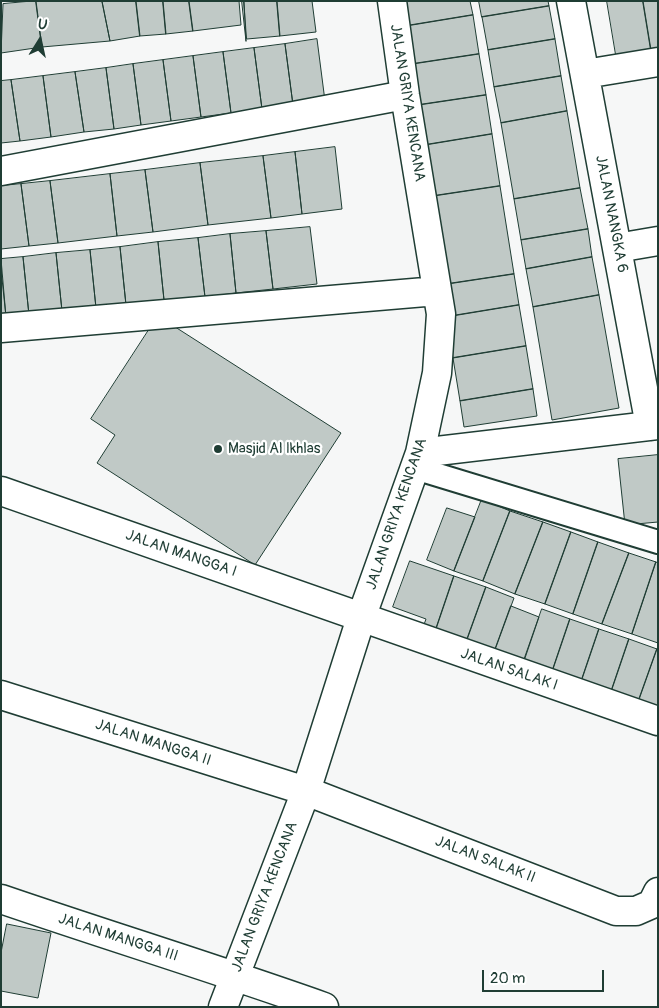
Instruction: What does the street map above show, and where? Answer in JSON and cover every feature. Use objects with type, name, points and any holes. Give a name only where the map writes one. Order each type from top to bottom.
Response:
[{"type":"street","name":"JALAN GRIYA KENCANA","points":[[223,1007],[306,791],[361,618],[418,461],[437,373],[441,314],[405,96],[392,1]]},
{"type":"street","name":"JALAN NANGKA 6","points":[[571,1],[617,248],[654,426]]},
{"type":"street","points":[[585,74],[658,62]]},
{"type":"street","points":[[1,171],[405,96]]},
{"type":"street","points":[[617,248],[658,241]]},
{"type":"street","points":[[1,328],[436,291]]},
{"type":"street","points":[[418,461],[654,426]]},
{"type":"street","name":"JALAN MANGGA I","points":[[1,490],[361,618]]},
{"type":"street","name":"JALAN SALAK I","points":[[361,618],[658,722]]},
{"type":"street","name":"JALAN MANGGA II","points":[[1,695],[306,791]]},
{"type":"street","name":"JALAN SALAK II","points":[[306,791],[616,911],[636,912],[652,904],[658,892]]},
{"type":"street","name":"JALAN MANGGA III","points":[[1,900],[235,975],[324,1007]]},
{"type":"lane","points":[[418,461],[658,542]]},
{"type":"building","points":[[36,1],[102,1],[110,41],[42,47]]},
{"type":"building","points":[[36,1],[42,47],[1,53],[3,4]]},
{"type":"building","points":[[136,1],[140,36],[110,41],[102,2]]},
{"type":"building","points":[[136,1],[163,1],[166,34],[140,36]]},
{"type":"building","points":[[163,1],[189,1],[193,31],[166,34]]},
{"type":"building","points":[[189,1],[239,1],[241,25],[193,31]]},
{"type":"building","points":[[242,1],[244,1],[246,41]]},
{"type":"building","points":[[244,1],[277,1],[280,36],[247,39]]},
{"type":"building","points":[[277,1],[312,1],[316,32],[280,36]]},
{"type":"building","points":[[396,1],[470,1],[473,15],[400,27]]},
{"type":"building","points":[[479,1],[548,1],[549,6],[482,17]]},
{"type":"building","points":[[607,1],[643,1],[651,50],[616,55]]},
{"type":"building","points":[[643,1],[658,1],[658,48],[651,50]]},
{"type":"building","points":[[549,6],[555,39],[488,50],[482,17]]},
{"type":"building","points":[[473,15],[479,54],[406,65],[400,27]]},
{"type":"building","points":[[317,39],[325,101],[293,105],[285,44]]},
{"type":"building","points":[[555,39],[561,76],[494,87],[488,50]]},
{"type":"building","points":[[285,44],[293,105],[262,109],[254,48]]},
{"type":"building","points":[[254,48],[262,109],[231,113],[223,52]]},
{"type":"building","points":[[223,52],[231,113],[201,117],[193,56]]},
{"type":"building","points":[[479,54],[486,95],[412,106],[406,65]]},
{"type":"building","points":[[193,56],[201,117],[171,121],[163,60]]},
{"type":"building","points":[[163,60],[171,121],[141,125],[133,64]]},
{"type":"building","points":[[133,64],[141,125],[114,129],[106,68]]},
{"type":"building","points":[[106,68],[114,129],[84,132],[75,72]]},
{"type":"building","points":[[75,72],[84,132],[51,137],[43,76]]},
{"type":"building","points":[[43,76],[51,137],[20,141],[11,80]]},
{"type":"building","points":[[561,76],[567,111],[501,123],[494,87]]},
{"type":"building","points":[[11,80],[20,141],[1,143],[1,81]]},
{"type":"building","points":[[486,95],[492,134],[419,146],[412,106]]},
{"type":"building","points":[[567,111],[580,188],[514,199],[501,123]]},
{"type":"building","points":[[492,134],[500,186],[427,197],[419,146]]},
{"type":"building","points":[[335,147],[342,209],[302,214],[295,152]]},
{"type":"building","points":[[295,152],[302,214],[271,218],[263,156]]},
{"type":"building","points":[[263,156],[271,218],[208,225],[200,163]]},
{"type":"building","points":[[200,163],[208,225],[153,232],[145,170]]},
{"type":"building","points":[[145,170],[153,232],[117,236],[110,174]]},
{"type":"building","points":[[110,174],[117,236],[58,243],[50,181]]},
{"type":"building","points":[[50,181],[58,243],[29,246],[21,184]]},
{"type":"building","points":[[21,184],[29,246],[1,249],[1,186]]},
{"type":"building","points":[[500,186],[514,274],[441,285],[427,197]]},
{"type":"building","points":[[580,188],[588,229],[521,240],[514,199]]},
{"type":"building","points":[[310,227],[317,284],[273,289],[266,231]]},
{"type":"building","points":[[588,229],[592,257],[526,269],[521,240]]},
{"type":"building","points":[[266,231],[273,289],[236,293],[230,234]]},
{"type":"building","points":[[230,234],[236,293],[205,297],[198,238]]},
{"type":"building","points":[[198,238],[205,297],[164,300],[158,242]]},
{"type":"building","points":[[158,242],[164,300],[126,305],[120,247]]},
{"type":"building","points":[[120,247],[126,305],[96,308],[90,250]]},
{"type":"building","points":[[90,250],[96,308],[62,311],[56,253]]},
{"type":"building","points":[[56,253],[62,311],[29,315],[23,257]]},
{"type":"building","points":[[23,257],[29,315],[6,317],[1,259]]},
{"type":"building","points":[[592,257],[599,295],[533,307],[526,269]]},
{"type":"building","points":[[1,269],[6,317],[1,318]]},
{"type":"building","points":[[514,274],[519,305],[446,317],[441,285]]},
{"type":"building","points":[[599,295],[619,408],[552,420],[533,307]]},
{"type":"building","points":[[519,305],[526,346],[453,358],[446,317]]},
{"type":"building","name":"Masjid Al Ikhlas","points":[[158,316],[341,433],[255,565],[97,463],[115,435],[91,419]]},
{"type":"building","points":[[526,346],[533,389],[460,401],[453,358]]},
{"type":"building","points":[[533,389],[537,416],[464,427],[460,401]]},
{"type":"building","points":[[658,455],[658,522],[625,525],[618,459]]},
{"type":"building","points":[[482,499],[510,511],[483,581],[454,571]]},
{"type":"building","points":[[447,508],[475,517],[454,571],[427,560]]},
{"type":"building","points":[[510,511],[543,522],[515,594],[483,581]]},
{"type":"building","points":[[543,522],[571,532],[545,604],[515,594]]},
{"type":"building","points":[[571,532],[598,542],[573,614],[545,604]]},
{"type":"building","points":[[598,542],[629,553],[602,624],[573,614]]},
{"type":"building","points":[[629,553],[656,562],[632,634],[602,624]]},
{"type":"building","points":[[410,561],[454,576],[434,635],[422,630],[426,619],[393,607]]},
{"type":"building","points":[[656,562],[658,563],[658,643],[632,634]]},
{"type":"building","points":[[454,576],[486,587],[464,648],[434,635]]},
{"type":"building","points":[[486,587],[514,598],[492,658],[464,648]]},
{"type":"building","points":[[511,606],[539,617],[524,661],[495,650]]},
{"type":"building","points":[[542,609],[570,619],[550,678],[521,669]]},
{"type":"building","points":[[570,619],[599,629],[579,688],[550,678]]},
{"type":"building","points":[[599,629],[629,639],[609,698],[579,688]]},
{"type":"building","points":[[629,639],[657,649],[636,708],[609,698]]},
{"type":"building","points":[[658,650],[658,716],[636,708]]},
{"type":"building","points":[[7,924],[51,933],[38,998],[1,991],[1,953]]},
{"type":"place","name":"Masjid Al Ikhlas","points":[[218,449]]}]
